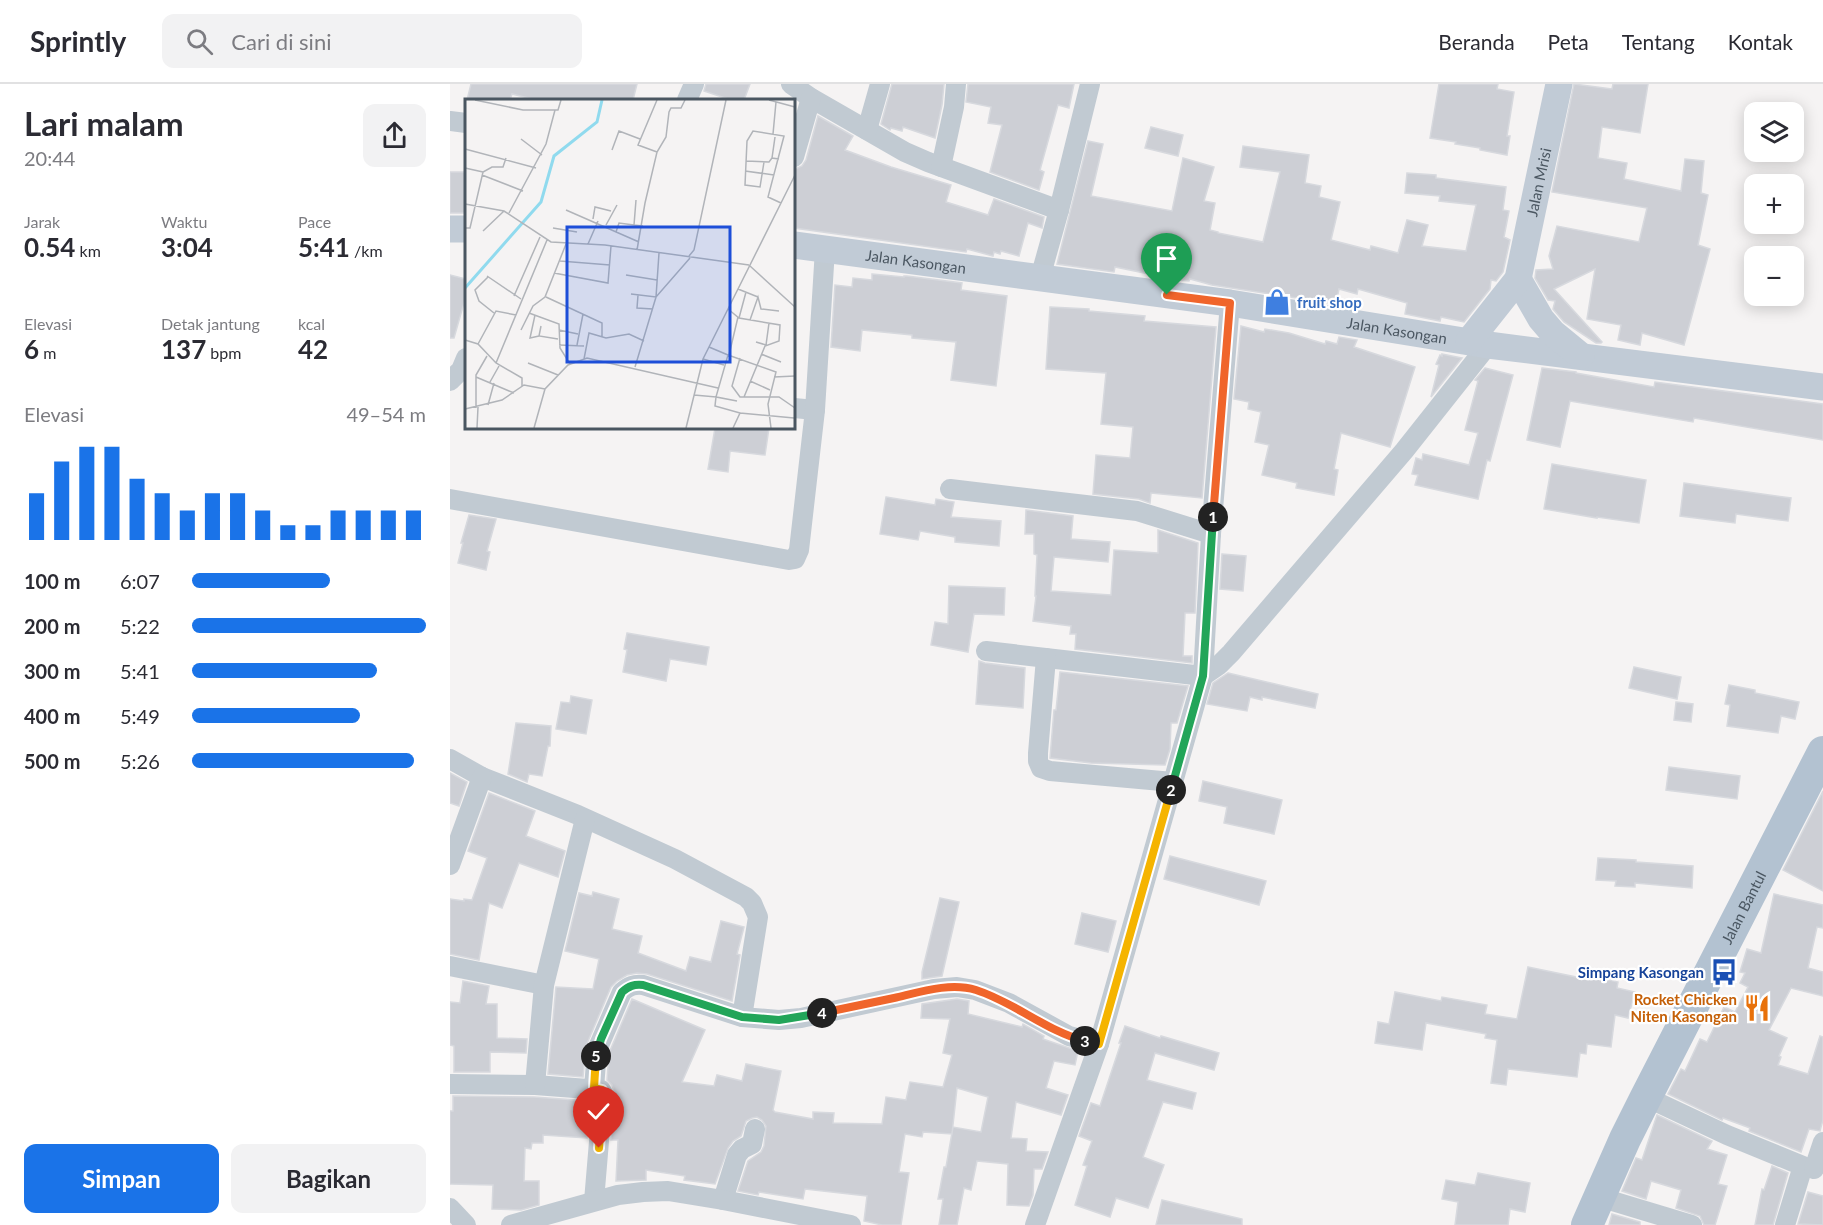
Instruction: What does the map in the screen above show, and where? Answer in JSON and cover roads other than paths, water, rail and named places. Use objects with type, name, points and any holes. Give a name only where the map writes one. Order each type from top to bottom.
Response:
[{"type":"main road","name":"Jalan Mrisi","points":[[1518,279],[1559,84]]},
{"type":"main road","name":"Jalan Kasongan","points":[[795,244],[1230,303],[1479,343],[1823,387]]},
{"type":"main road","points":[[1479,343],[1518,279],[1540,319],[1581,356]]},
{"type":"main road","name":"Jalan Bantul","points":[[1593,1211],[1646,1097],[1816,788],[1823,752]]},
{"type":"street","points":[[687,99],[694,84]]},
{"type":"street","points":[[791,84],[811,98],[906,152],[1059,210]]},
{"type":"street","points":[[867,130],[880,84]]},
{"type":"street","points":[[941,167],[954,107],[956,84]]},
{"type":"street","points":[[1040,278],[1090,84]]},
{"type":"street","points":[[795,154],[811,98]]},
{"type":"street","points":[[450,121],[465,123]]},
{"type":"street","points":[[450,499],[793,560],[798,556],[799,550],[815,410],[825,249]]},
{"type":"street","points":[[1035,1225],[1099,1044],[1203,676],[1211,534],[1230,303]]},
{"type":"street","points":[[986,651],[1203,676],[1219,665],[1239,644],[1404,451],[1479,343]]},
{"type":"street","points":[[795,408],[815,410]]},
{"type":"street","points":[[950,489],[1137,510],[1211,534]]},
{"type":"street","points":[[1046,658],[1038,753],[1041,768],[1050,771],[1173,782]]},
{"type":"street","points":[[450,759],[482,777],[675,859],[746,897],[757,911],[758,925],[742,1017]]},
{"type":"street","points":[[450,865],[482,777]]},
{"type":"street","points":[[535,1085],[544,985],[585,819]]},
{"type":"street","points":[[450,966],[544,985]]},
{"type":"street","points":[[594,1088],[597,1050],[622,992],[634,984],[742,1017],[779,1020],[801,1018],[934,989],[957,987],[975,990],[1009,1004],[1069,1036],[1099,1044]]},
{"type":"street","points":[[450,1084],[535,1085],[602,1090],[594,1201]]},
{"type":"street","points":[[1646,1097],[1726,1135],[1813,1169]]},
{"type":"street","points":[[723,1200],[737,1155],[742,1149],[752,1144],[755,1129]]},
{"type":"street","points":[[1785,1225],[1813,1169],[1823,1142]]},
{"type":"street","points":[[512,1225],[618,1195],[660,1191],[687,1193],[851,1225]]},
{"type":"street","points":[[450,1208],[466,1225]]},
{"type":"street","points":[[1593,1211],[1692,1225]]},
{"type":"place","name":"fruit shop","points":[[1277,302]]},
{"type":"place","name":"Simpang Kasongan","points":[[1724,972]]},
{"type":"place","name":"Rocket Chicken Niten Kasongan","points":[[1757,1008]]}]
